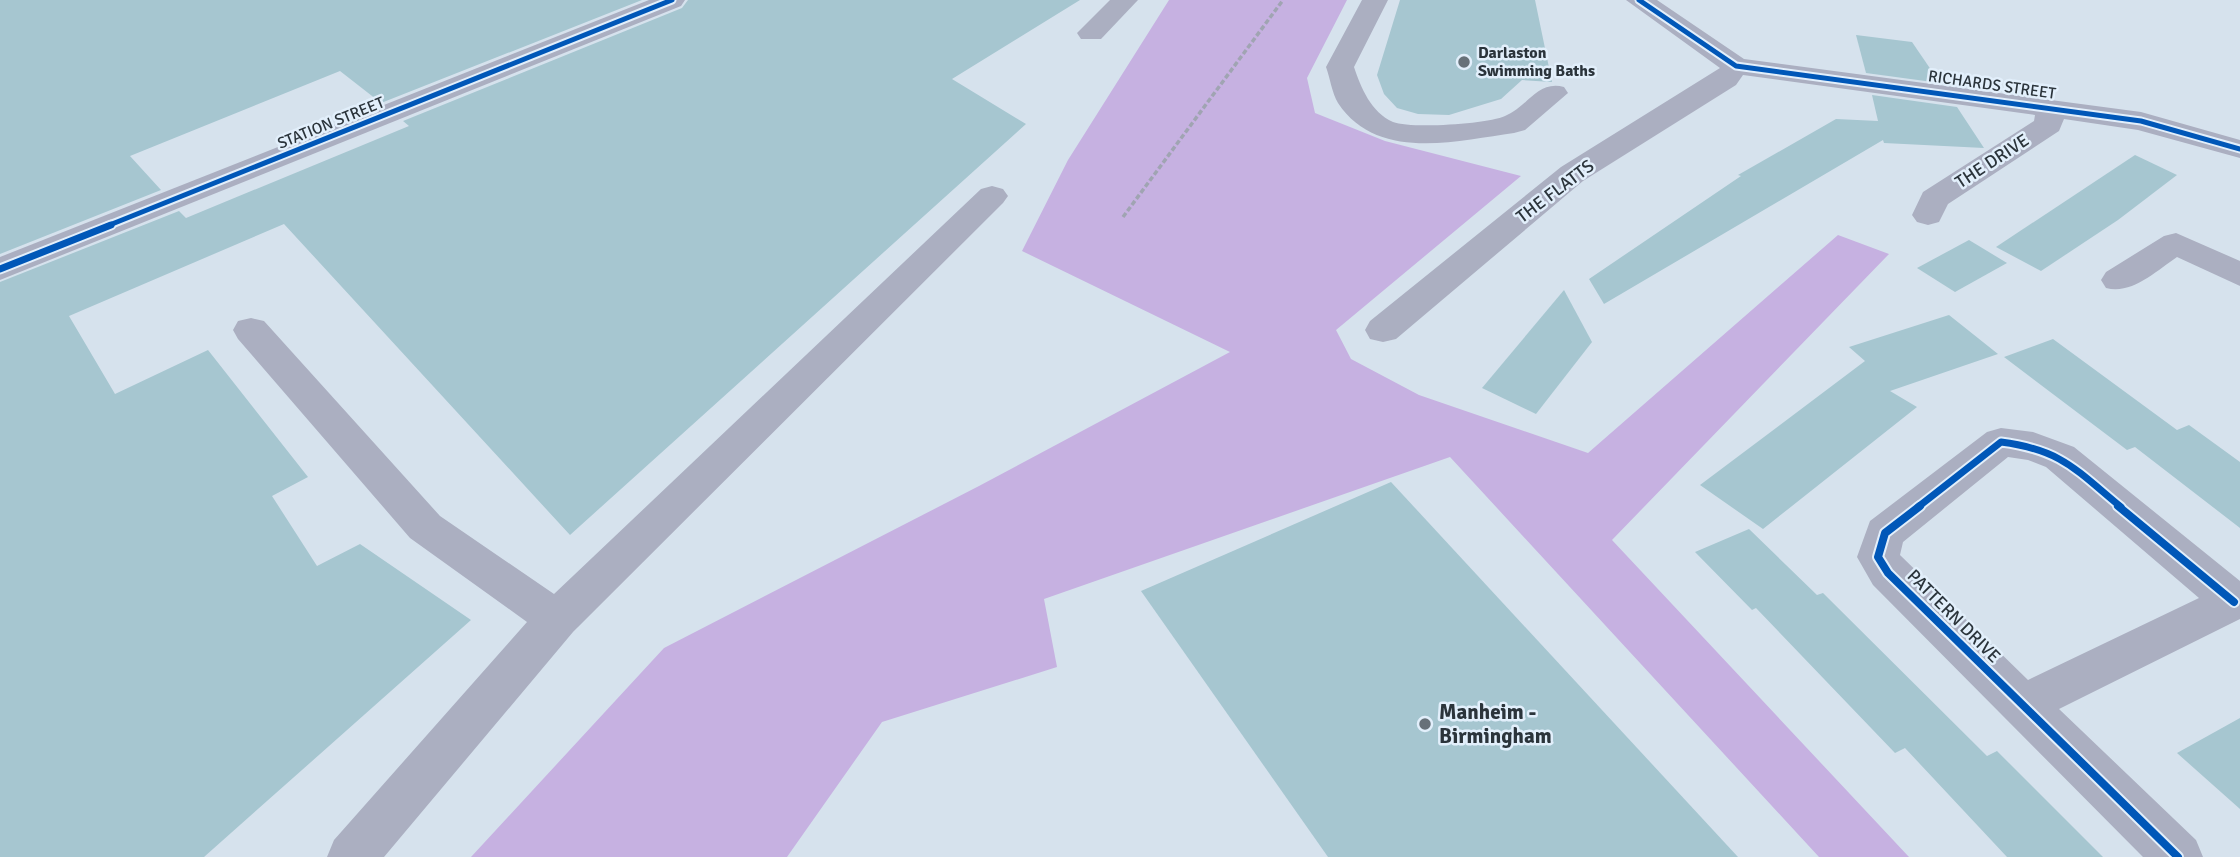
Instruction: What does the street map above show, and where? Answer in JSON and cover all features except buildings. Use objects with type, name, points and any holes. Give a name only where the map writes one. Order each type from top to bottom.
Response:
[{"type":"street","name":"STATION STREET","points":[[0,269],[672,0]]},
{"type":"street","points":[[1091,33],[1125,0]]},
{"type":"street","points":[[1375,0],[1340,67],[1351,100],[1385,130],[1439,135],[1514,124],[1554,93]]},
{"type":"street","points":[[1639,0],[1736,66]]},
{"type":"street","name":"RICHARDS STREET","points":[[1736,66],[2141,121],[2240,149]]},
{"type":"street","name":"THE FLATTS","points":[[1383,330],[1572,174],[1726,79],[1736,66]]},
{"type":"street","name":"THE DRIVE","points":[[1928,215],[1934,199],[2048,125],[2052,107]]},
{"type":"street","points":[[352,857],[556,619],[828,359],[992,195]]},
{"type":"street","points":[[2118,281],[2176,243],[2240,275]]},
{"type":"street","points":[[251,330],[425,527],[556,619]]},
{"type":"street","name":"PATTERN DRIVE","points":[[2178,857],[1888,573],[1878,557],[1885,533],[2001,442],[2033,446],[2060,457],[2237,601]]},
{"type":"street","points":[[2021,705],[2237,601]]},
{"type":"path","points":[[1123,217],[1283,0]]},
{"type":"shaded area","points":[[1169,0],[1347,0],[1307,78],[1315,113],[1385,141],[1521,176],[1336,330],[1351,359],[1419,395],[1588,453],[1838,235],[1889,254],[1612,540],[1909,857],[1819,857],[1450,457],[1044,599],[1057,667],[882,722],[787,857],[471,857],[664,648],[979,486],[1230,352],[1022,251],[1068,160]]},
{"type":"cycle path","points":[[0,269],[672,0]]},
{"type":"cycle path","points":[[1639,0],[1736,66],[2141,121],[2240,149]]},
{"type":"cycle path","points":[[2178,857],[1888,573],[1878,557],[1885,533],[2001,442],[2033,446],[2060,457],[2234,602]]},
{"type":"place","name":"Darlaston Swimming Baths","points":[[1464,62]]},
{"type":"place","name":"Manheim - Birmingham","points":[[1425,724]]}]
